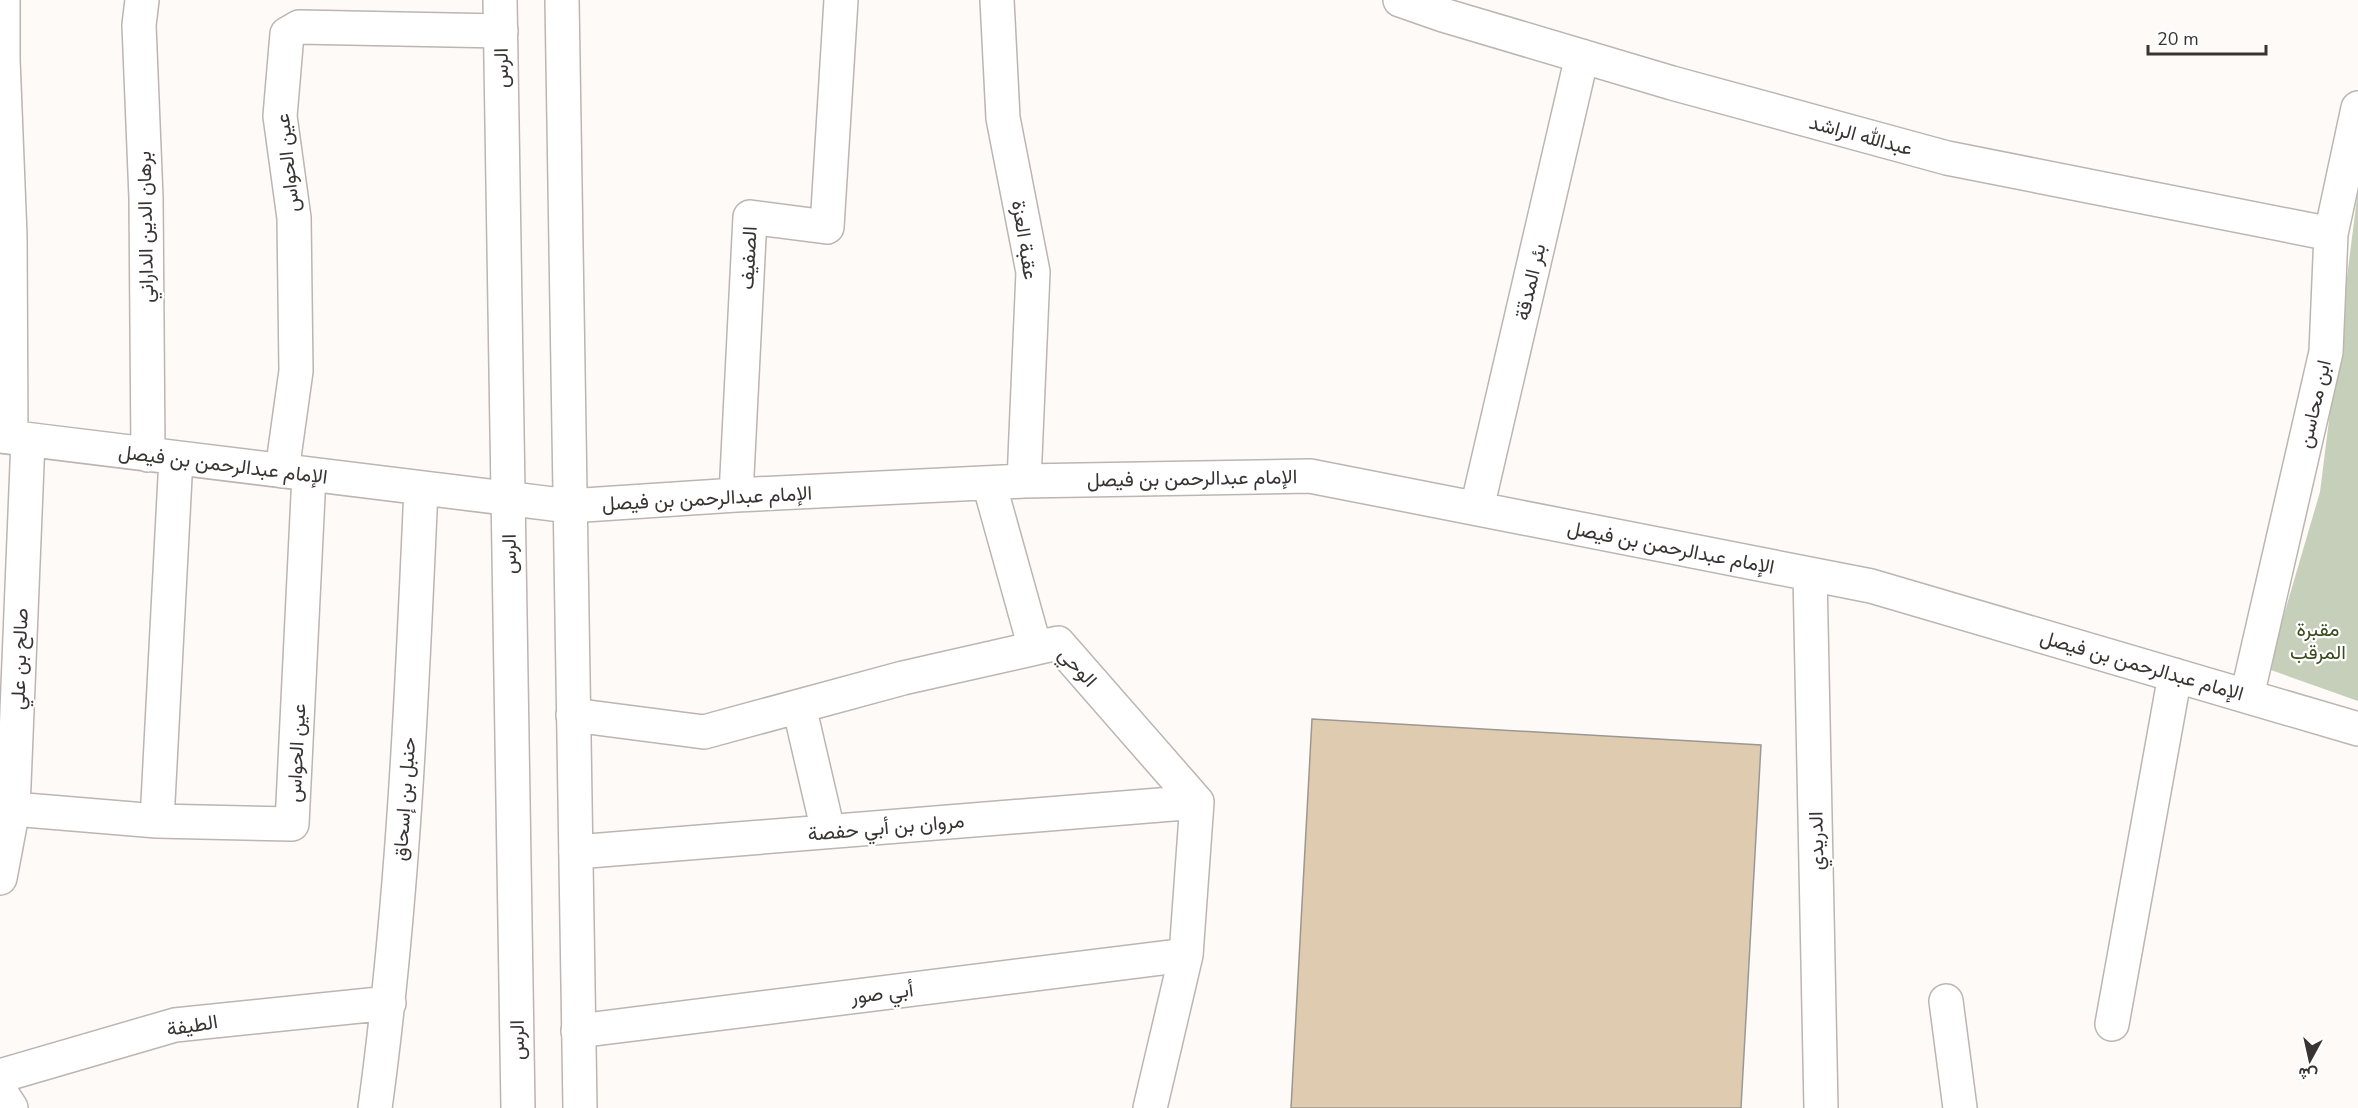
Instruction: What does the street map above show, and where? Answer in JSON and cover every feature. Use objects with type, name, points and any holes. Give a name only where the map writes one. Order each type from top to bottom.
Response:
[{"type":"street","name":"صالح بن علي","points":[[0,878],[13,809],[13,438],[3,0]]},
{"type":"street","name":"برهان الدين الداراني","points":[[142,0],[139,25],[146,198],[162,456],[157,821]]},
{"type":"street","points":[[562,0],[580,1108]]},
{"type":"street","name":"الصفيف","points":[[736,495],[750,216],[827,227],[841,0]]},
{"type":"street","name":"عقبة العزة","points":[[997,0],[1003,118],[1033,272],[1024,481]]},
{"type":"street","name":"عبدالله الراشد","points":[[1400,0],[1443,8],[1582,56],[1947,158],[2331,234]]},
{"type":"street","name":"عين الحواس","points":[[13,809],[157,821],[292,824],[296,371],[294,218],[280,116],[287,34],[299,27],[500,15]]},
{"type":"street","name":"الرس","points":[[500,15],[518,1108]]},
{"type":"street","name":"بئر المدقة","points":[[1477,508],[1582,56]]},
{"type":"street","name":"ابن محاسن","points":[[2247,696],[2326,352],[2331,234],[2358,108]]},
{"type":"street","name":"الإمام عبدالرحمن بن فيصل","points":[[13,438],[569,506],[736,495],[1024,481],[1310,476],[1871,586],[2358,729]]},
{"type":"street","points":[[989,483],[1035,648]]},
{"type":"street","name":"حنبل بن إسحاق","points":[[375,1108],[389,1003],[414,650],[421,488]]},
{"type":"street","name":"الدريدي","points":[[1810,574],[1821,1108]]},
{"type":"street","name":"الوحي","points":[[573,716],[704,732],[903,678],[1058,643],[1197,802]]},
{"type":"street","points":[[2112,1024],[2175,675]]},
{"type":"street","points":[[799,706],[828,831]]},
{"type":"street","points":[[1150,1108],[1186,955],[1197,802]]},
{"type":"street","name":"مروان بن أبي حفصة","points":[[576,852],[1197,802]]},
{"type":"street","name":"أبي صور","points":[[578,1031],[1186,955]]},
{"type":"street","points":[[1946,1001],[1960,1108]]},
{"type":"street","name":"الطيفة","points":[[0,1076],[175,1024],[389,1003]]},
{"type":"street","points":[[0,1091],[11,1108]]},
{"type":"green space","name":"مقبرة المرقب","points":[[2358,190],[2358,701],[2268,669],[2320,492]]},
{"type":"building","points":[[1312,719],[1761,745],[1741,1108],[1291,1108]]}]
